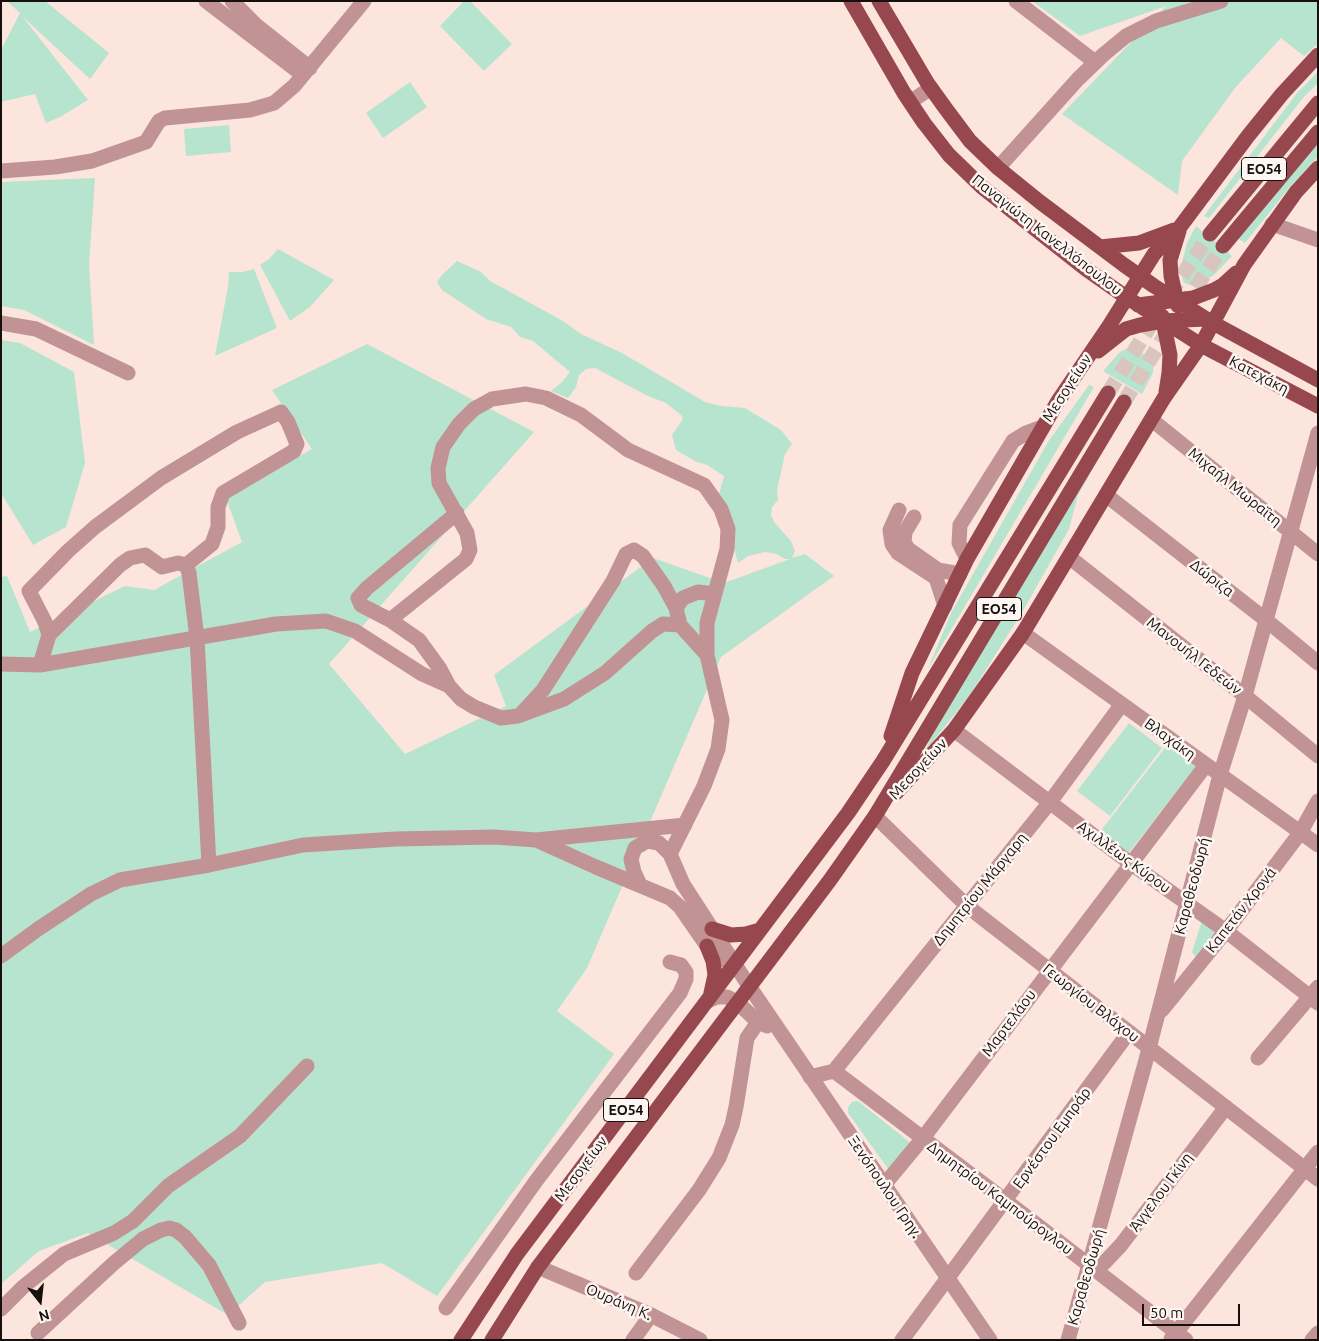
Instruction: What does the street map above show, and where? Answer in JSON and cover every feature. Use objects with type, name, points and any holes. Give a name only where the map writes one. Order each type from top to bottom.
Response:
[{"type":"main road","name":"Παναγιώτη Κανελλόπουλου","points":[[851,1],[910,102],[939,143],[982,187],[1086,269],[1163,321],[1183,327],[1201,345]]},
{"type":"main road","name":"Παναγιώτη Κανελλόπουλου","points":[[879,1],[931,88],[970,140],[998,168],[1139,276],[1210,321]]},
{"type":"main road","name":"Μεσογείων","points":[[883,761],[912,672],[967,559],[1042,427],[1109,326],[1132,301],[1139,276],[1154,254],[1180,227],[1282,94],[1318,56]]},
{"type":"main road","name":"ΕΟ54","points":[[1210,234],[1318,104]]},
{"type":"main road","name":"ΕΟ54","points":[[1223,246],[1318,132]]},
{"type":"main road","name":"Μεσογείων","points":[[875,816],[954,730],[1023,633],[1164,398],[1201,345],[1210,321],[1244,265],[1296,192],[1318,168]]},
{"type":"main road","points":[[1100,247],[1139,243],[1180,227]]},
{"type":"main road","points":[[1180,227],[1170,260],[1171,276],[1183,327],[1210,321]]},
{"type":"main road","points":[[1132,301],[1159,302],[1193,298],[1223,285],[1244,265]]},
{"type":"main road","points":[[1154,286],[1170,355],[1164,398]]},
{"type":"main road","points":[[1082,365],[1126,329],[1163,321]]},
{"type":"main road","name":"Κατεχάκη","points":[[1210,321],[1318,380]]},
{"type":"main road","name":"Κατεχάκη","points":[[1201,345],[1318,406]]},
{"type":"main road","name":"Μεσογείων","points":[[461,1340],[517,1254],[848,813],[883,761],[1108,393]]},
{"type":"main road","name":"Μεσογείων","points":[[492,1340],[538,1267],[830,880],[875,816],[1124,402]]},
{"type":"main road","points":[[712,929],[731,935],[746,934],[760,930]]},
{"type":"main road","points":[[707,946],[714,961],[715,975],[708,1001]]},
{"type":"street","points":[[206,1],[306,71]]},
{"type":"street","points":[[232,1],[306,71]]},
{"type":"street","points":[[1,171],[55,167],[92,161],[146,142],[159,120],[163,118],[250,110],[274,102],[294,86],[364,1]]},
{"type":"street","points":[[1016,1],[1095,62]]},
{"type":"street","points":[[998,168],[1078,79],[1126,36],[1156,21],[1222,1]]},
{"type":"street","points":[[910,102],[931,88]]},
{"type":"street","points":[[1272,224],[1318,240]]},
{"type":"street","points":[[1,323],[36,329],[128,373]]},
{"type":"street","points":[[390,620],[466,559],[470,550],[467,534],[439,483],[438,468],[443,447],[459,424],[474,409],[492,399],[526,394],[546,398],[581,415],[628,450],[704,484],[721,509],[728,529],[728,548],[707,623],[707,655],[722,720],[718,749],[686,824],[670,854],[659,844],[647,841],[635,848],[631,859],[640,885]]},
{"type":"street","points":[[49,635],[45,622],[29,592],[68,551],[95,527],[161,478],[237,432],[281,412],[288,422],[297,444],[294,451],[223,493],[218,507],[218,526],[212,544],[186,565]]},
{"type":"street","name":"Μιχαήλ Μωραΐτη","points":[[1152,420],[1318,554]]},
{"type":"street","points":[[967,559],[959,543],[960,525],[1013,442],[1026,433],[1042,427]]},
{"type":"street","name":"Καραθεοδωρή","points":[[1068,1340],[1158,1015],[1220,775],[1245,696],[1290,532],[1314,460],[1318,433]]},
{"type":"street","name":"Δώριζα","points":[[1106,495],[1318,663]]},
{"type":"street","points":[[899,510],[890,530],[892,544],[898,553],[936,578],[944,606]]},
{"type":"street","points":[[457,513],[358,598],[361,605],[390,620],[418,640],[440,669],[449,686],[461,699],[474,707],[501,718],[518,716],[564,700],[605,673],[662,624],[680,624]]},
{"type":"street","points":[[914,517],[905,532],[904,542],[908,549],[938,570],[960,574]]},
{"type":"street","points":[[518,716],[543,690],[613,581],[626,554],[634,550],[643,556],[664,586],[676,608],[680,624],[707,655]]},
{"type":"street","points":[[40,665],[49,635],[120,565],[130,558],[145,555],[162,567],[178,563],[186,565]]},
{"type":"street","name":"Μανουήλ Γεδεών","points":[[1069,557],[1318,756]]},
{"type":"street","points":[[186,565],[189,573],[197,638],[209,865]]},
{"type":"street","points":[[676,608],[684,598],[698,592],[715,594]]},
{"type":"street","points":[[1,664],[40,665],[276,624],[326,621],[356,631],[422,674],[449,686]]},
{"type":"street","name":"Βλαχάκη","points":[[1023,633],[1318,846]]},
{"type":"street","name":"Δημητρίου Μάργαρη","points":[[834,1071],[1050,802],[1122,704]]},
{"type":"street","name":"Αχιλλέως Κύρου","points":[[954,730],[1130,863],[1315,995]]},
{"type":"street","name":"Μαρτελάου","points":[[884,1185],[923,1138],[1206,765]]},
{"type":"street","name":"Καπετάν Χρονά","points":[[1158,1015],[1226,931],[1300,833],[1318,801]]},
{"type":"street","name":"Γεωργίου Βλάχου","points":[[875,816],[967,906],[1318,1179]]},
{"type":"street","points":[[1,956],[91,894],[120,880],[209,865],[303,845],[396,839],[494,837],[536,840],[686,824]]},
{"type":"street","points":[[536,840],[670,898],[680,907],[707,946],[717,956],[735,965]]},
{"type":"street","name":"Ξενόπουλου Γρηγ.","points":[[670,854],[683,884],[735,965],[990,1340]]},
{"type":"street","points":[[446,1308],[536,1181],[680,993],[686,979],[686,972],[681,965],[670,962]]},
{"type":"street","points":[[1258,1058],[1315,995]]},
{"type":"street","points":[[708,1001],[717,997],[727,997],[737,1002]]},
{"type":"street","name":"Ξενόπουλου Γρηγ.","points":[[737,1002],[758,1022],[781,1034]]},
{"type":"street","points":[[636,1273],[700,1190],[719,1158],[732,1125],[747,1038],[758,1022]]},
{"type":"street","name":"Ερνέστου Εμπράρ","points":[[902,1340],[1129,1032]]},
{"type":"street","points":[[1,1309],[23,1287],[64,1254],[114,1233],[132,1221],[168,1186],[240,1136],[307,1066]]},
{"type":"street","points":[[810,1076],[834,1071]]},
{"type":"street","name":"Δημητρίου Καμπούρογλου","points":[[834,1071],[1089,1265],[1178,1337]]},
{"type":"street","name":"Άγγελου Γκίνη","points":[[1089,1265],[1104,1263],[1121,1245],[1226,1107]]},
{"type":"street","points":[[1178,1337],[1318,1152]]},
{"type":"street","points":[[38,1333],[143,1239],[169,1228],[176,1230],[185,1237],[209,1265],[239,1323]]},
{"type":"street","name":"Ουράνη Κ.","points":[[538,1267],[651,1315],[700,1340]]},
{"type":"street","points":[[633,1340],[651,1315]]},
{"type":"street","points":[[1312,1340],[1318,1333]]},
{"type":"green space","points":[[7,1],[45,1],[109,53],[90,79],[23,17],[88,100],[46,123],[35,94],[1,102],[1,50],[20,13]]},
{"type":"green space","points":[[464,1],[470,1],[512,44],[484,71],[440,26]]},
{"type":"green space","points":[[1032,1],[1318,1],[1318,44],[1304,56],[1281,38],[1235,88],[1182,161],[1178,195],[1062,114],[1166,6],[1080,36]]},
{"type":"green space","points":[[1318,72],[1318,83],[1303,98],[1209,218],[1204,216],[1297,93]]},
{"type":"green space","points":[[410,82],[427,107],[383,138],[366,113]]},
{"type":"green space","points":[[229,125],[231,152],[186,156],[184,129]]},
{"type":"green space","points":[[1318,140],[1318,157],[1289,188],[1245,243],[1237,238]]},
{"type":"green space","points":[[95,178],[89,265],[94,345],[24,310],[1,306],[1,182]]},
{"type":"green space","points":[[1196,226],[1232,256],[1214,275],[1201,283],[1191,285],[1184,283],[1180,270],[1187,243]]},
{"type":"green space","points":[[278,249],[334,280],[310,307],[290,321],[260,265]]},
{"type":"green space","points":[[457,261],[481,272],[490,281],[563,321],[581,334],[622,353],[705,402],[721,406],[745,408],[781,430],[792,444],[785,454],[777,490],[778,500],[772,507],[771,515],[774,522],[791,541],[795,551],[792,558],[805,554],[834,576],[721,657],[587,968],[557,1011],[614,1054],[437,1296],[382,1263],[265,1282],[228,1315],[88,1233],[39,1251],[1,1284],[1,577],[7,576],[30,632],[125,586],[154,590],[242,542],[226,498],[312,449],[272,390],[367,344],[534,432],[329,664],[405,754],[506,706],[494,675],[653,558],[724,583],[790,559],[765,552],[748,556],[738,563],[719,494],[724,476],[707,465],[695,461],[676,450],[672,435],[683,419],[681,415],[666,403],[648,396],[595,368],[586,369],[579,375],[576,387],[568,398],[551,391],[570,372],[533,341],[520,337],[511,327],[486,319],[442,290],[437,282]]},
{"type":"green space","points":[[254,269],[277,328],[215,356],[229,272],[243,272]]},
{"type":"green space","points":[[1,340],[20,343],[74,372],[85,463],[66,527],[33,545],[1,493]]},
{"type":"green space","points":[[1132,346],[1154,361],[1153,373],[1142,394],[1103,371],[1120,352]]},
{"type":"green space","points":[[1089,385],[1094,387],[928,669],[951,613],[1048,442]]},
{"type":"green space","points":[[1125,411],[1078,495],[1069,529],[1024,609],[970,695],[926,750],[935,726]]},
{"type":"green space","points":[[1129,723],[1162,748],[1110,816],[1077,791]]},
{"type":"green space","points":[[1168,744],[1196,766],[1128,854],[1099,833]]},
{"type":"green space","points":[[1202,921],[1219,934],[1199,956],[1195,956],[1192,952]]},
{"type":"green space","points":[[858,1101],[912,1144],[889,1170],[848,1113],[848,1107],[852,1102]]},
{"type":"tunnel","points":[[1169,295],[1210,234]]},
{"type":"tunnel","points":[[1183,307],[1223,246]]},
{"type":"tunnel","points":[[1108,393],[1157,315]]},
{"type":"tunnel","points":[[1124,402],[1170,327]]}]
